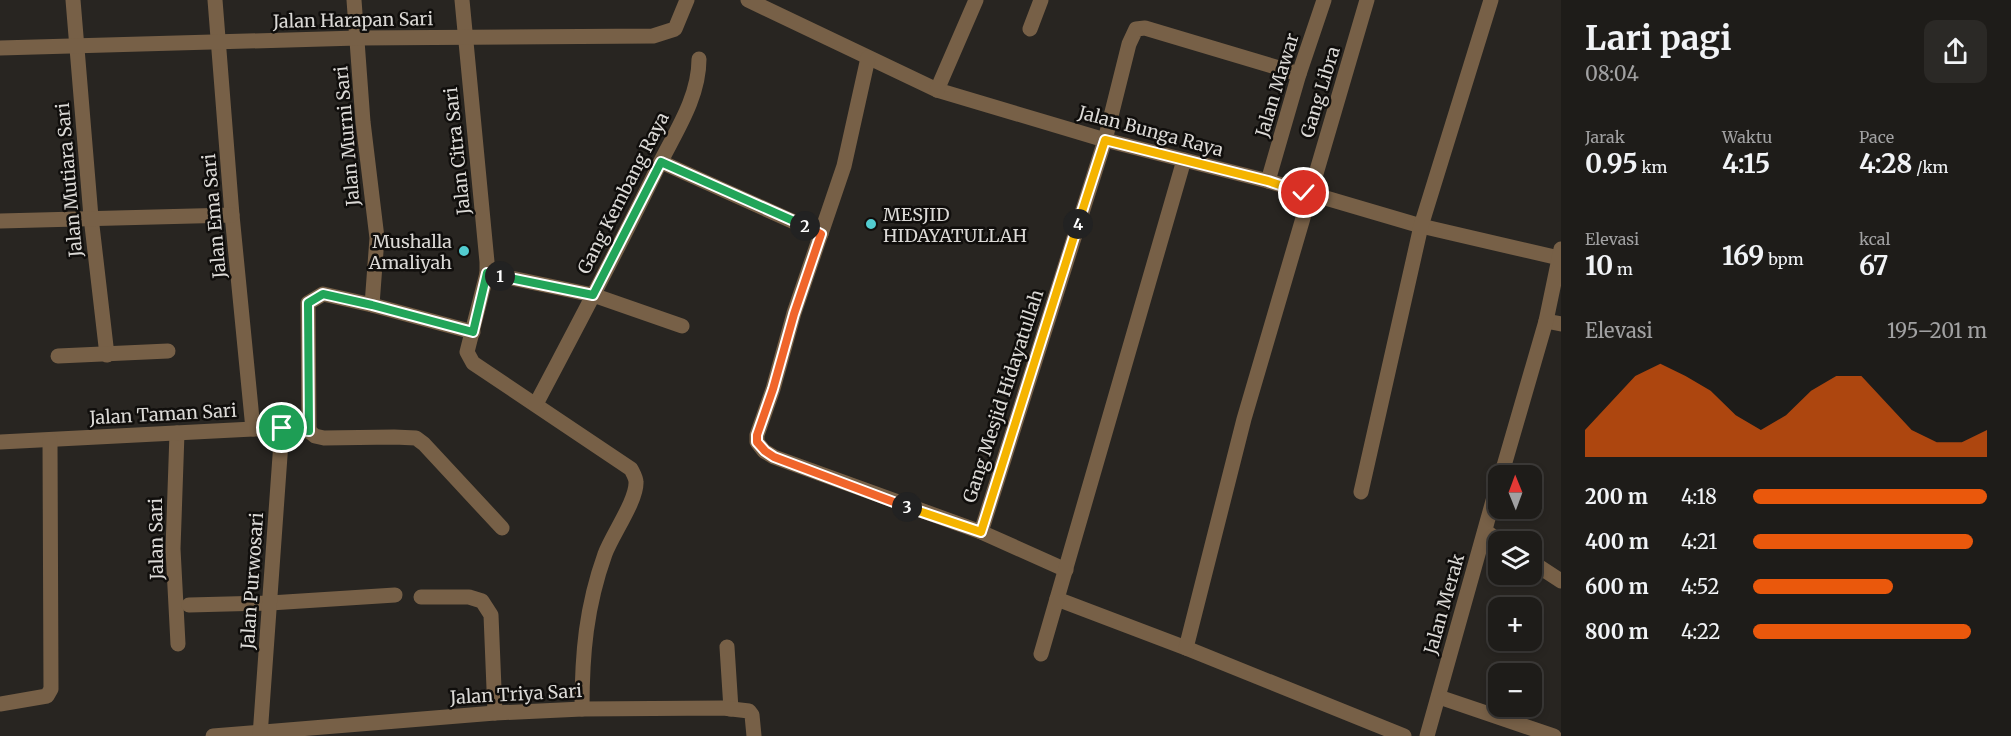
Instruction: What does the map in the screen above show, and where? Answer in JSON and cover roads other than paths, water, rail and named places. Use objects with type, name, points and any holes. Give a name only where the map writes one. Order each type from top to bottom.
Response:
[{"type":"street","name":"Jalan Mutiara Sari","points":[[73,0],[91,217],[106,356]]},
{"type":"street","name":"Jalan Ema Sari","points":[[216,0],[232,215],[253,429]]},
{"type":"street","name":"Jalan Murni Sari","points":[[354,0],[363,122],[377,238],[372,305]]},
{"type":"street","name":"Jalan Citra Sari","points":[[462,0],[487,273],[467,352],[473,363],[536,404]]},
{"type":"street","name":"Jalan Harapan Sari","points":[[0,48],[358,38],[653,36],[675,29],[687,0]]},
{"type":"street","name":"Jalan Bunga Raya","points":[[748,0],[937,90],[1105,140],[1268,181],[1309,195],[1421,226],[1560,254]]},
{"type":"street","points":[[937,90],[976,0]]},
{"type":"street","points":[[1030,29],[1041,0]]},
{"type":"street","name":"Jalan Mawar","points":[[1268,181],[1323,0]]},
{"type":"street","name":"Gang Libra","points":[[1186,648],[1244,419],[1367,0]]},
{"type":"street","points":[[1361,492],[1421,226],[1491,0]]},
{"type":"street","name":"Gang Mesjid Hidayatullah","points":[[868,58],[844,166],[794,314],[773,389],[757,435],[757,442],[774,457],[981,532],[1105,140],[1129,44],[1136,29],[1299,74]]},
{"type":"street","name":"Gang Kembang Raya","points":[[536,404],[693,98],[699,76],[699,59]]},
{"type":"street","points":[[1041,654],[1184,160]]},
{"type":"street","points":[[661,162],[821,234]]},
{"type":"street","points":[[0,220],[232,215]]},
{"type":"street","points":[[1505,465],[1554,322],[1560,254]]},
{"type":"street","points":[[487,273],[593,295],[682,326]]},
{"type":"street","points":[[309,431],[308,303],[323,294],[473,332]]},
{"type":"street","points":[[58,357],[168,351]]},
{"type":"street","points":[[536,404],[631,469],[636,480],[635,493],[606,553],[590,604],[582,655],[582,709]]},
{"type":"street","name":"Jalan Taman Sari","points":[[0,442],[282,428],[309,431],[315,436],[324,438],[416,438],[502,528]]},
{"type":"street","name":"Jalan Purwosari","points":[[260,734],[282,428]]},
{"type":"street","name":"Jalan Sari","points":[[177,433],[173,549],[178,644]]},
{"type":"street","points":[[0,704],[47,696],[51,689],[50,440]]},
{"type":"street","name":"Jalan Merak","points":[[1427,736],[1488,519]]},
{"type":"street","points":[[981,532],[1066,570]]},
{"type":"street","points":[[1542,569],[1561,581]]},
{"type":"street","points":[[189,605],[395,596]]},
{"type":"street","points":[[421,597],[469,597],[482,601],[491,615],[495,714]]},
{"type":"street","points":[[1057,599],[1404,736]]},
{"type":"street","points":[[727,647],[731,709],[749,711],[752,715],[754,736]]},
{"type":"street","points":[[1439,697],[1554,736]]},
{"type":"street","name":"Jalan Triya Sari","points":[[213,736],[582,709],[731,709]]},
{"type":"place","name":"MESJID HIDAYATULLAH","points":[[871,224]]},
{"type":"place","name":"Mushalla Amaliyah","points":[[464,251]]}]
